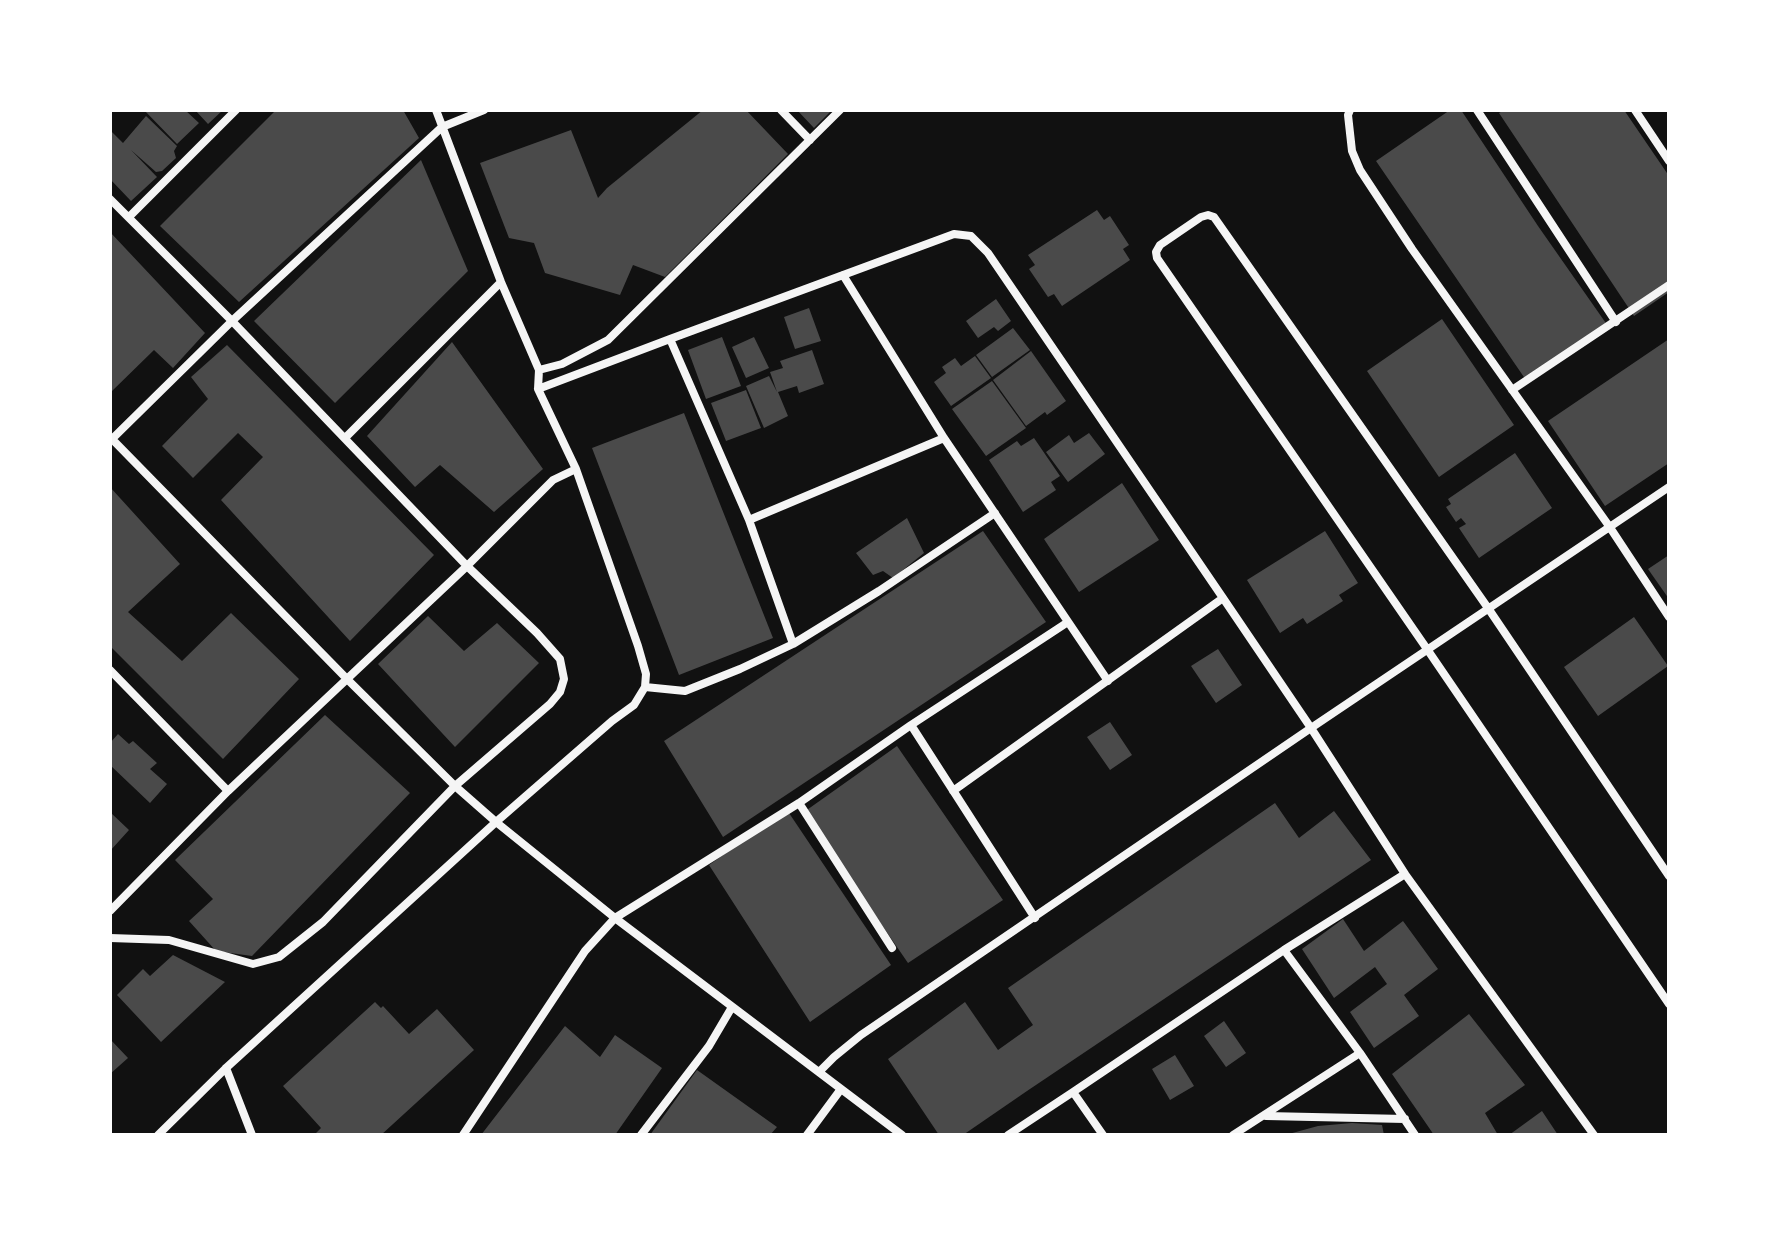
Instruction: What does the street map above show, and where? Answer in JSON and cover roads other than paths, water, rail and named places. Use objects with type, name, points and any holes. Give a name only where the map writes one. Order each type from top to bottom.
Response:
[{"type":"street","points":[[129,217],[236,110]]},
{"type":"street","points":[[158,1135],[226,1068],[496,822],[634,705],[645,687],[646,674],[638,646],[576,469],[538,389],[539,370],[501,282],[436,110]]},
{"type":"street","points":[[484,110],[442,127],[232,321],[111,439],[455,786],[615,918],[902,1135]]},
{"type":"street","points":[[781,110],[810,140]]},
{"type":"street","points":[[539,370],[562,364],[608,340],[840,110]]},
{"type":"street","points":[[1350,110],[1352,151],[1360,170],[1669,617]]},
{"type":"street","points":[[1477,110],[1616,322]]},
{"type":"street","points":[[1635,110],[1669,161]]},
{"type":"street","points":[[110,199],[467,566],[537,633],[560,659],[564,679],[560,692],[550,704],[455,786],[323,922],[279,957],[253,964],[169,940],[110,938]]},
{"type":"street","points":[[1669,876],[1488,608],[1214,217],[1201,217],[1160,245],[1157,258],[1669,1004]]},
{"type":"street","points":[[538,389],[954,234],[971,236],[988,253],[1223,598],[1405,874],[1594,1135]]},
{"type":"street","points":[[843,275],[944,438],[1108,681]]},
{"type":"street","points":[[345,438],[501,282]]},
{"type":"street","points":[[1512,390],[1669,285]]},
{"type":"street","points":[[670,339],[749,520],[793,644]]},
{"type":"street","points":[[749,520],[944,438]]},
{"type":"street","points":[[110,911],[228,791],[467,566],[553,480],[576,469]]},
{"type":"street","points":[[819,1072],[861,1035],[1669,487]]},
{"type":"street","points":[[645,687],[685,691],[793,644],[995,513]]},
{"type":"street","points":[[953,791],[1223,598]]},
{"type":"street","points":[[463,1135],[585,951],[615,918],[799,803],[1068,622]]},
{"type":"street","points":[[110,670],[228,791]]},
{"type":"street","points":[[911,725],[1035,918]]},
{"type":"street","points":[[799,803],[892,948]]},
{"type":"street","points":[[1008,1135],[1284,950],[1405,874]]},
{"type":"street","points":[[1284,950],[1360,1053],[1415,1135]]},
{"type":"street","points":[[641,1135],[709,1046],[732,1007]]},
{"type":"street","points":[[1233,1135],[1360,1053]]},
{"type":"street","points":[[226,1068],[252,1135]]},
{"type":"street","points":[[807,1135],[841,1089]]},
{"type":"street","points":[[1073,1092],[1103,1135]]},
{"type":"street","points":[[1265,1116],[1405,1119]]}]
